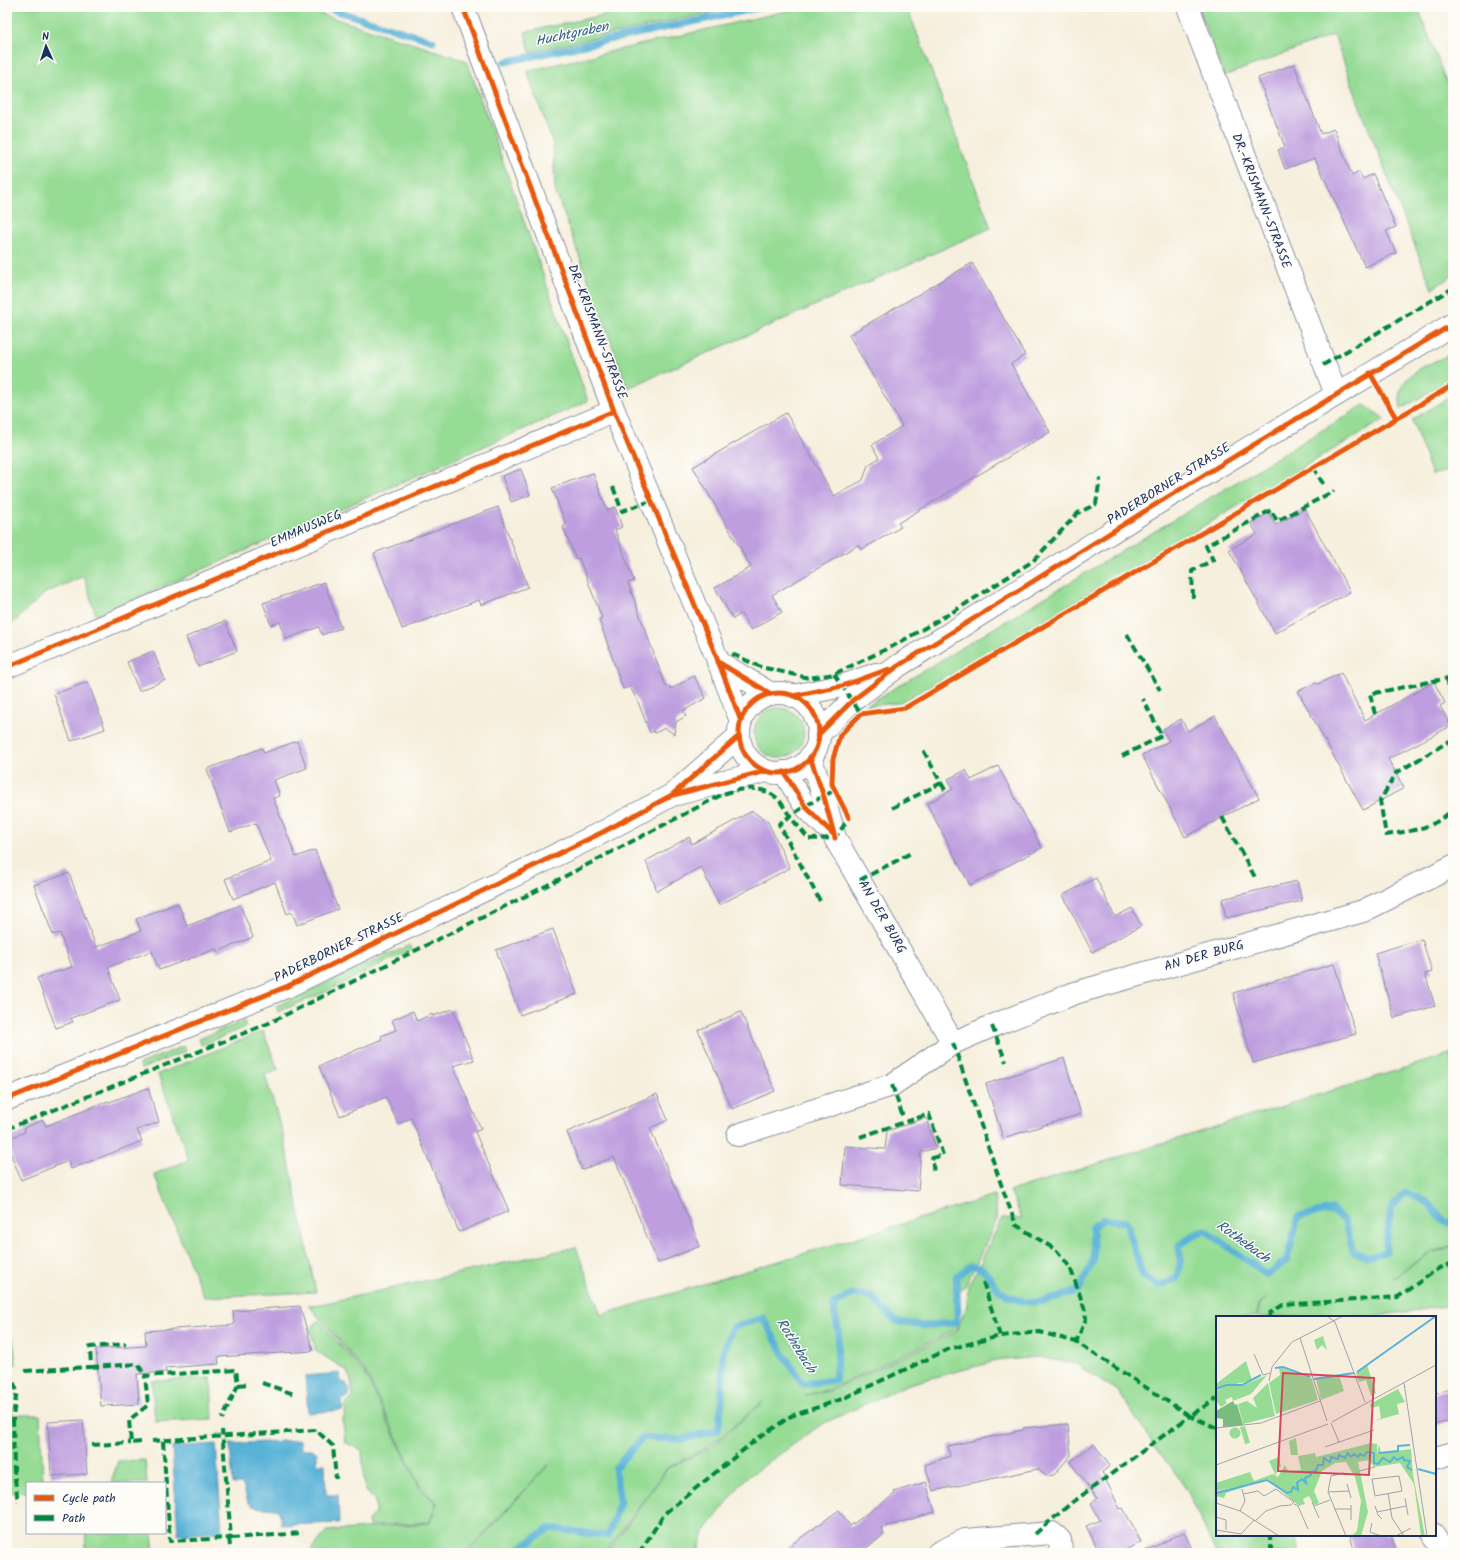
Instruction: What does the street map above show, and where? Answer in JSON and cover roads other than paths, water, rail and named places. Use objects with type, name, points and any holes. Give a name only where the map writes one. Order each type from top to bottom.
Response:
[{"type":"street","name":"DR.-KRISMANN-STRASSE","points":[[463,7],[614,411],[718,662],[740,728]]},
{"type":"street","name":"DR.-KRISMANN-STRASSE","points":[[1188,7],[1336,394]]},
{"type":"street","name":"PADERBORNER STRASSE","points":[[818,735],[853,700],[898,666],[1336,394],[1453,324]]},
{"type":"street","name":"EMMAUSWEG","points":[[7,667],[614,411]]},
{"type":"street","points":[[718,662],[771,694]]},
{"type":"street","name":"PADERBORNER STRASSE","points":[[793,696],[842,686],[898,666]]},
{"type":"street","name":"PADERBORNER STRASSE","points":[[7,1099],[288,986],[603,832],[672,795],[775,772],[794,770],[803,765],[816,747],[818,735],[817,722],[812,711],[804,702],[793,696],[782,693],[771,694],[761,698],[745,711],[740,728],[672,795]]},
{"type":"street","points":[[740,728],[742,747],[747,758],[755,765],[775,772]]},
{"type":"street","name":"AN DER BURG","points":[[810,757],[824,797],[833,834]]},
{"type":"street","name":"AN DER BURG","points":[[775,772],[804,806],[833,834],[953,1043]]},
{"type":"street","name":"AN DER BURG","points":[[738,1135],[892,1084],[953,1043],[1084,989],[1363,911],[1453,866]]},
{"type":"street","points":[[1436,1458],[1453,1452]]},
{"type":"street","points":[[938,1553],[965,1540],[1052,1533],[1060,1540],[1061,1551],[1059,1553]]},
{"type":"street","points":[[1434,1536],[1446,1553]]},
{"type":"water","points":[[340,1373],[341,1382],[346,1383],[350,1390],[349,1396],[342,1400],[343,1410],[308,1413],[305,1376]]},
{"type":"water","points":[[300,1440],[301,1449],[312,1449],[317,1453],[317,1464],[325,1464],[326,1495],[338,1495],[339,1523],[281,1525],[281,1517],[278,1510],[252,1506],[247,1499],[242,1484],[233,1484],[230,1444]]},
{"type":"water","points":[[216,1444],[222,1532],[178,1535],[172,1447]]},
{"type":"waterway","name":"Huchtgraben","points":[[324,7],[433,41]]},
{"type":"waterway","name":"Huchtgraben","points":[[505,62],[762,7]]},
{"type":"waterway","name":"Rothebach","points":[[516,1553],[516,1551],[550,1528],[608,1536],[620,1502],[615,1468],[643,1437],[681,1440],[718,1430],[722,1400],[723,1353],[733,1327],[763,1318],[784,1355],[803,1384],[835,1380],[839,1334],[833,1305],[852,1294],[871,1296],[895,1321],[923,1326],[956,1322],[958,1310],[956,1276],[970,1266],[984,1270],[1000,1291],[1016,1299],[1034,1302],[1061,1297],[1079,1290],[1094,1259],[1092,1227],[1104,1219],[1126,1222],[1143,1276],[1159,1286],[1177,1278],[1181,1259],[1179,1246],[1190,1237],[1205,1230],[1267,1275],[1287,1260],[1298,1217],[1332,1210],[1344,1221],[1353,1251],[1367,1257],[1385,1252],[1391,1209],[1405,1192],[1428,1203],[1447,1224],[1453,1220]]}]
